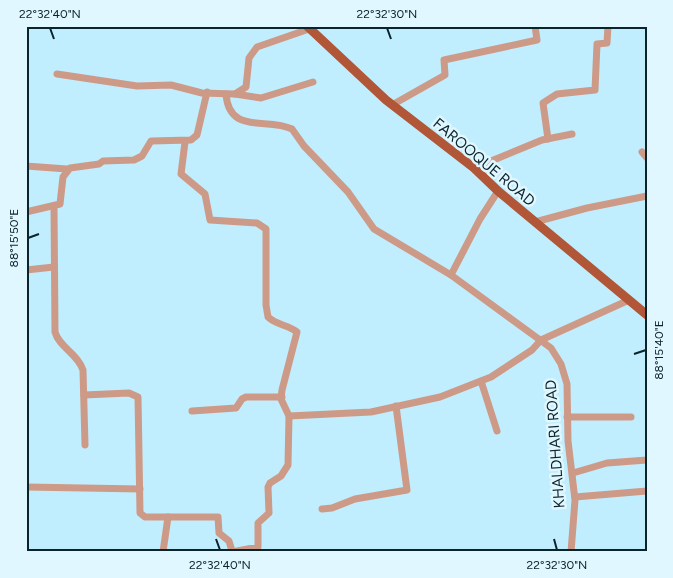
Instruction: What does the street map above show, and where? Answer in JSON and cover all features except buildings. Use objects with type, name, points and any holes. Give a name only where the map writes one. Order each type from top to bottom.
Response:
[{"type":"main road","name":"FAROOQUE ROAD","points":[[308,28],[392,105],[474,168],[498,192],[647,315]]},
{"type":"street","points":[[392,105],[445,75],[444,60],[537,40],[535,26]]},
{"type":"street","points":[[548,139],[543,103],[557,94],[595,90],[597,44],[607,43],[608,26]]},
{"type":"street","points":[[235,94],[246,87],[249,58],[256,47],[308,28]]},
{"type":"street","points":[[57,74],[142,86],[171,86],[261,98],[313,82]]},
{"type":"street","points":[[26,166],[67,169],[99,164],[103,161],[134,160],[142,156],[151,141],[185,142],[191,140],[197,135],[207,92]]},
{"type":"street","name":"KHALDHARI ROAD","points":[[226,94],[229,111],[237,118],[292,129],[304,146],[348,192],[374,229],[451,275],[551,348],[561,364],[567,384],[567,417],[575,497],[571,552]]},
{"type":"street","points":[[474,168],[548,139],[572,134]]},
{"type":"street","points":[[84,395],[129,393],[138,397],[140,513],[145,517],[218,517],[219,533],[229,541],[232,551],[258,547],[258,523],[269,513],[268,487],[270,483],[281,476],[288,465],[289,416],[282,397],[285,372],[297,332],[294,329],[278,324],[268,317],[266,305],[266,229],[257,223],[210,220],[205,194],[181,174],[185,142]]},
{"type":"street","points":[[26,212],[60,204],[63,177],[67,169]]},
{"type":"street","points":[[451,275],[480,219],[498,192]]},
{"type":"street","points":[[535,222],[586,208],[647,196]]},
{"type":"street","points":[[54,206],[55,332],[80,362],[83,370],[85,444]]},
{"type":"street","points":[[26,270],[54,266]]},
{"type":"street","points":[[289,416],[371,412],[440,396],[481,381],[521,358],[541,340],[628,300]]},
{"type":"street","points":[[481,381],[497,431]]},
{"type":"street","points":[[192,411],[236,408],[242,399],[246,397],[282,397]]},
{"type":"street","points":[[322,509],[332,508],[355,499],[407,490],[396,406]]},
{"type":"street","points":[[567,417],[631,417]]},
{"type":"street","points":[[573,473],[607,463],[647,460]]},
{"type":"street","points":[[26,487],[140,489]]},
{"type":"street","points":[[575,497],[647,491]]},
{"type":"street","points":[[163,552],[168,517]]}]
